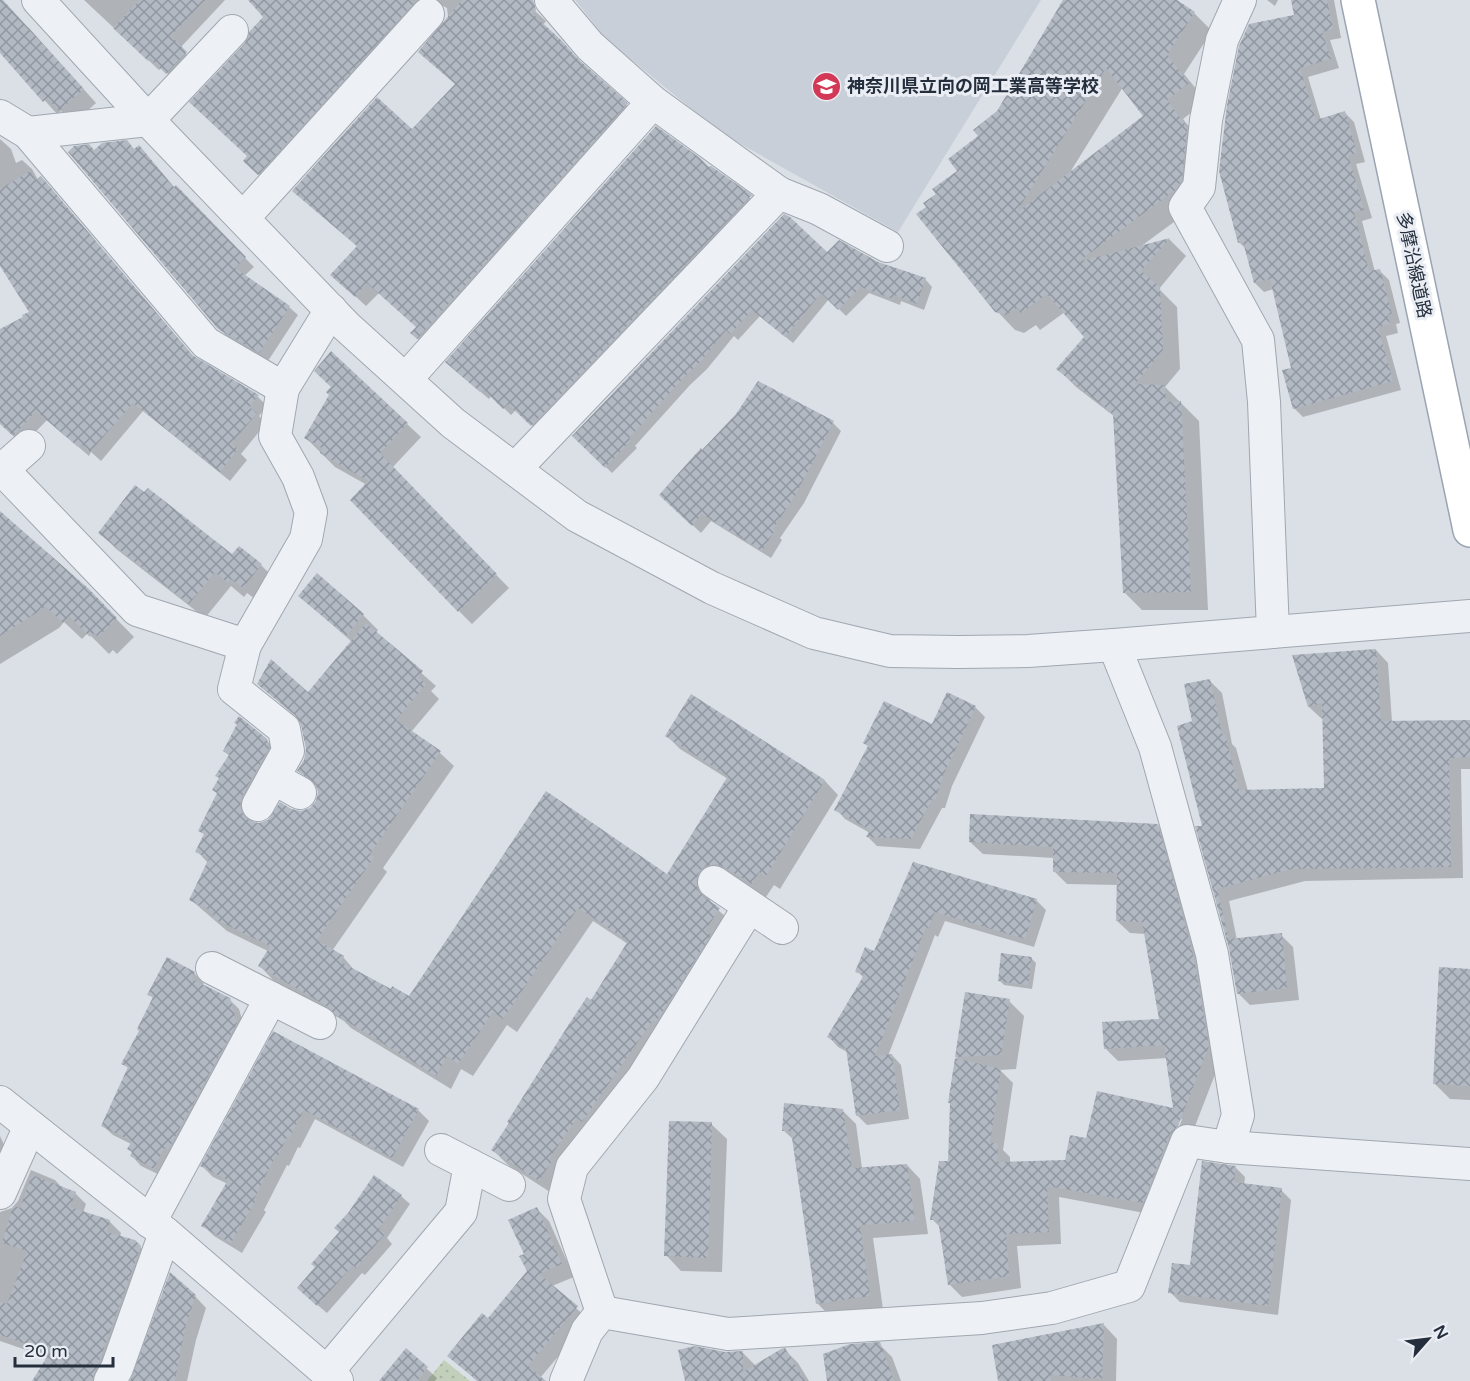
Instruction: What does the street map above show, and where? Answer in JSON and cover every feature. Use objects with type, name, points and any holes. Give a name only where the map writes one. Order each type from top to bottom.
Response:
[{"type":"main road","name":"多摩沿線道路","points":[[1358,0],[1470,530]]},
{"type":"street","points":[[38,0],[148,120],[331,310],[453,423],[577,516],[712,588],[814,633],[890,651],[958,652],[1114,645],[1470,616]]},
{"type":"street","points":[[551,0],[590,46],[653,102],[778,193],[819,208],[887,246]]},
{"type":"street","points":[[1239,0],[1222,40],[1206,120],[1199,187],[1185,207],[1258,340],[1264,402],[1273,632]]},
{"type":"street","points":[[243,218],[428,14]]},
{"type":"street","points":[[28,133],[148,120],[232,31]]},
{"type":"street","points":[[405,379],[653,102]]},
{"type":"street","points":[[0,116],[28,133],[206,343],[283,388]]},
{"type":"street","points":[[515,469],[778,193]]},
{"type":"street","points":[[258,805],[288,751],[284,729],[234,688],[244,645],[306,538],[311,512],[298,477],[275,436],[283,388],[331,310]]},
{"type":"street","points":[[29,446],[1,469],[137,610],[244,645]]},
{"type":"street","points":[[1114,645],[1155,747],[1212,954],[1238,1114],[1228,1147]]},
{"type":"street","points":[[273,778],[300,793]]},
{"type":"street","points":[[714,882],[782,928]]},
{"type":"street","points":[[602,1312],[564,1200],[572,1167],[643,1078],[749,907]]},
{"type":"street","points":[[212,968],[320,1023]]},
{"type":"street","points":[[110,1381],[117,1368],[157,1227],[271,998]]},
{"type":"street","points":[[0,1102],[157,1227],[332,1377],[461,1212],[470,1165]]},
{"type":"street","points":[[0,1192],[30,1126]]},
{"type":"street","points":[[602,1312],[728,1334],[982,1318],[1052,1308],[1129,1286],[1187,1141],[1228,1147],[1470,1164]]},
{"type":"street","points":[[441,1150],[509,1185]]},
{"type":"street","points":[[566,1381],[587,1331],[602,1312]]},
{"type":"shaded area","name":"神奈川県立向の岡工業高等学校","points":[[575,0],[1041,0],[898,232],[721,133],[606,39]]},
{"type":"green space","points":[[444,1360],[470,1381],[427,1381]]},
{"type":"building","points":[[0,0],[3,0],[84,89],[59,111],[47,98],[43,102],[0,53]]},
{"type":"building","points":[[140,0],[205,0],[171,36],[187,52],[166,74],[150,58],[148,61],[113,28]]},
{"type":"building","points":[[248,0],[411,0],[414,3],[258,175],[243,161],[247,156],[189,102],[245,43],[249,32],[263,17]]},
{"type":"building","points":[[462,0],[533,0],[536,10],[533,14],[578,59],[628,103],[417,339],[410,333],[416,327],[367,283],[355,297],[330,275],[357,246],[292,191],[377,97],[412,129],[455,84],[418,52]]},
{"type":"building","points":[[1063,0],[1177,0],[1195,12],[1167,55],[1189,83],[1167,100],[1187,127],[1182,180],[1175,190],[1078,262],[1170,238],[1141,271],[1160,287],[1163,350],[1135,384],[1165,385],[1166,402],[1181,401],[1191,592],[1123,593],[1113,414],[1056,369],[1084,337],[1047,294],[1021,313],[1017,308],[1006,315],[995,312],[916,214],[926,207],[923,203],[936,194],[932,189],[957,171],[948,159],[978,136],[973,130],[997,111]],"holes":[[[1106,68],[1143,116],[1016,213]]]},
{"type":"building","points":[[1291,0],[1327,0],[1333,29],[1322,32],[1331,59],[1300,68],[1316,120],[1345,111],[1357,153],[1348,155],[1364,210],[1354,212],[1369,271],[1380,269],[1392,314],[1388,315],[1390,324],[1378,327],[1393,381],[1293,409],[1282,370],[1291,368],[1270,279],[1254,283],[1243,242],[1238,243],[1219,171],[1227,105],[1239,46],[1249,24],[1294,15]]},
{"type":"building","points":[[656,126],[709,167],[711,166],[752,195],[531,426],[508,404],[503,409],[483,389],[480,392],[445,362]]},
{"type":"building","points":[[127,140],[134,149],[139,145],[174,187],[176,185],[246,257],[235,268],[290,306],[259,353],[218,329],[68,152],[74,146],[89,144],[94,150],[102,143]]},
{"type":"building","points":[[30,171],[36,180],[41,176],[192,355],[259,395],[249,407],[257,413],[231,444],[238,449],[220,472],[133,403],[90,452],[81,444],[78,447],[36,411],[13,436],[0,424],[0,329],[29,312],[0,266],[0,189]]},
{"type":"building","points":[[784,214],[827,252],[839,240],[878,262],[926,278],[917,304],[894,295],[893,299],[861,287],[838,310],[821,293],[785,337],[752,310],[730,334],[726,330],[605,468],[572,436]]},
{"type":"building","points":[[331,351],[408,423],[380,453],[497,574],[458,612],[350,500],[368,481],[320,453],[322,448],[304,438],[329,395],[326,392],[331,387],[314,371]]},
{"type":"building","points":[[758,381],[834,421],[796,494],[773,529],[775,530],[762,551],[702,514],[692,526],[659,495],[701,448],[702,450],[736,414]]},
{"type":"building","points":[[135,485],[144,492],[148,488],[232,554],[239,546],[262,564],[243,588],[231,579],[228,583],[215,572],[189,604],[98,533]]},
{"type":"building","points":[[0,511],[89,589],[117,618],[98,637],[94,633],[90,637],[69,616],[63,623],[45,606],[0,636]]},
{"type":"building","points":[[317,573],[364,614],[346,636],[298,596]]},
{"type":"building","points":[[366,623],[423,671],[418,677],[426,684],[396,720],[441,751],[370,854],[374,857],[317,940],[344,956],[341,962],[409,996],[546,791],[667,874],[728,776],[665,736],[691,694],[825,780],[766,876],[759,872],[752,884],[715,864],[699,871],[696,881],[698,890],[720,908],[705,931],[711,935],[656,1022],[653,1020],[582,1122],[577,1118],[549,1159],[552,1161],[539,1181],[491,1150],[569,1024],[587,997],[591,1000],[628,941],[578,908],[503,1019],[493,1012],[458,1064],[447,1056],[436,1076],[335,1014],[328,1007],[258,966],[270,946],[212,918],[214,912],[189,900],[209,858],[195,852],[204,834],[198,831],[217,793],[212,790],[219,778],[215,776],[229,755],[223,751],[239,716],[267,739],[269,748],[242,796],[240,806],[243,815],[250,821],[259,823],[268,820],[280,802],[291,809],[301,811],[310,808],[316,801],[318,792],[315,783],[297,771],[304,760],[306,749],[301,725],[295,715],[257,684],[271,659],[308,692]]},
{"type":"building","points":[[1376,649],[1381,721],[1470,720],[1470,757],[1449,758],[1451,867],[1292,869],[1217,889],[1229,939],[1282,933],[1287,988],[1237,994],[1229,949],[1195,826],[1202,826],[1177,726],[1192,721],[1184,684],[1210,679],[1222,734],[1225,734],[1239,790],[1324,788],[1322,703],[1308,707],[1292,655]]},
{"type":"building","points":[[947,692],[976,706],[943,776],[935,800],[932,799],[911,839],[866,837],[870,830],[834,810],[868,746],[863,743],[884,701],[932,724]]},
{"type":"building","points":[[970,814],[1158,824],[1194,958],[1209,1046],[1178,1126],[1170,1134],[1143,1203],[1047,1186],[1049,1232],[1006,1234],[1009,1276],[948,1285],[938,1220],[930,1220],[939,1161],[948,1161],[950,1103],[948,1103],[955,1058],[1001,1069],[990,1143],[998,1143],[997,1162],[1065,1160],[1070,1135],[1086,1138],[1097,1091],[1173,1108],[1164,1045],[1104,1049],[1102,1022],[1159,1019],[1142,922],[1116,921],[1117,873],[1053,872],[1053,847],[969,842]]},
{"type":"building","points":[[913,862],[1037,899],[1025,939],[935,912],[928,928],[926,927],[875,1056],[892,1054],[900,1110],[856,1116],[846,1049],[827,1037],[864,975],[855,972],[865,947],[874,951]]},
{"type":"building","points":[[1001,953],[1032,957],[1028,985],[998,981]]},
{"type":"building","points":[[167,957],[195,972],[192,979],[230,998],[237,1023],[168,1150],[164,1148],[154,1169],[130,1156],[132,1152],[127,1149],[132,1141],[101,1126],[128,1067],[121,1064],[139,1031],[137,1029],[153,997],[147,995]]},
{"type":"building","points":[[1439,967],[1470,969],[1470,1086],[1433,1084]]},
{"type":"building","points":[[965,992],[1010,999],[1001,1055],[955,1057]]},
{"type":"building","points":[[273,1031],[419,1109],[392,1158],[304,1110],[278,1156],[276,1155],[254,1199],[256,1200],[231,1243],[201,1226],[228,1180],[200,1166]]},
{"type":"building","points":[[784,1103],[843,1109],[852,1168],[907,1164],[915,1221],[860,1225],[870,1296],[816,1304],[791,1131],[782,1131]]},
{"type":"building","points":[[669,1121],[712,1122],[708,1258],[664,1256]]},
{"type":"building","points":[[1202,1161],[1236,1166],[1234,1182],[1282,1188],[1268,1306],[1168,1293],[1172,1263],[1190,1265]]},
{"type":"building","points":[[32,1175],[76,1192],[70,1207],[110,1220],[107,1232],[135,1240],[141,1246],[92,1381],[32,1381],[50,1352],[0,1335],[0,1302],[7,1304],[27,1251],[2,1243],[13,1206],[20,1208]]},
{"type":"building","points":[[374,1175],[402,1195],[379,1229],[385,1234],[356,1268],[353,1265],[317,1306],[297,1288],[315,1267],[311,1264],[339,1232],[334,1228],[348,1213]]},
{"type":"building","points":[[537,1207],[562,1264],[539,1274],[578,1306],[528,1366],[546,1381],[478,1381],[447,1356],[482,1313],[488,1318],[527,1271],[519,1256],[524,1254],[508,1220]]},
{"type":"building","points":[[170,1272],[196,1295],[185,1328],[175,1381],[130,1381]]},
{"type":"building","points":[[1104,1323],[1102,1379],[1050,1375],[1051,1381],[998,1381],[992,1345]]},
{"type":"building","points":[[880,1342],[894,1381],[827,1381],[823,1354],[850,1344]]},
{"type":"building","points":[[695,1346],[725,1352],[743,1351],[743,1372],[785,1348],[805,1381],[685,1381],[678,1350]]},
{"type":"building","points":[[406,1348],[428,1367],[417,1381],[379,1381]]},
{"type":"place","name":"神奈川県立向の岡工業高等学校","points":[[826,86]]}]
